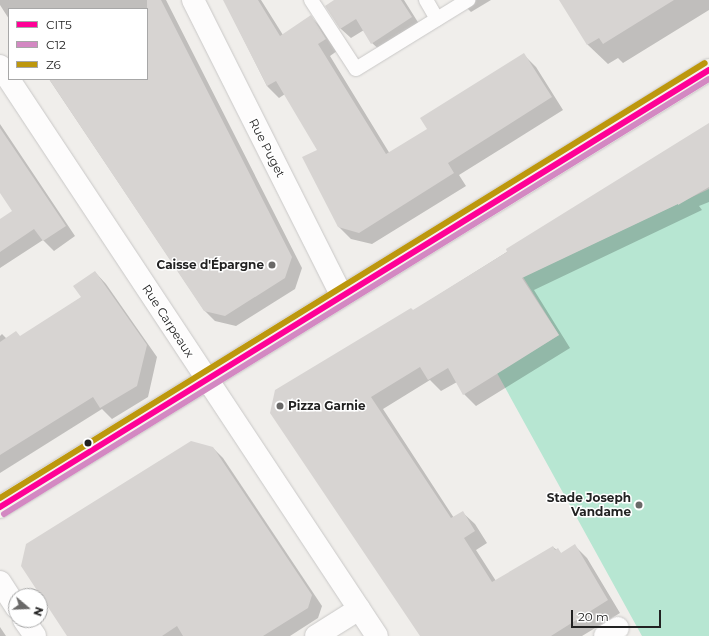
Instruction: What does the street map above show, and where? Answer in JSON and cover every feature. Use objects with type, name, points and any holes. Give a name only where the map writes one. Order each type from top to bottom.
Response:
[{"type":"street","name":"Rue Puget","points":[[193,0],[342,296]]},
{"type":"street","name":"Rue Carpeaux","points":[[0,66],[8,78]]},
{"type":"street","points":[[0,507],[709,70]]},
{"type":"street","name":"Rue Carpeaux","points":[[9,80],[377,636]]},
{"type":"street","points":[[0,582],[8,594]]},
{"type":"street","points":[[316,636],[359,609]]},
{"type":"lane","points":[[311,0],[356,69],[468,0]]},
{"type":"lane","points":[[426,0],[437,19]]},
{"type":"green space","name":"Stade Joseph Vandame","points":[[709,189],[709,636],[642,636],[497,373],[559,335],[523,277]]},
{"type":"building","points":[[147,0],[161,0],[292,257],[285,278],[225,316],[204,311],[50,80],[148,80]]},
{"type":"building","points":[[223,0],[258,0],[280,36],[311,15],[326,39],[318,44],[386,154],[427,129],[420,118],[524,53],[552,97],[448,163],[454,173],[359,233],[338,227],[302,157],[317,150],[276,81],[267,86]]},
{"type":"building","points":[[334,0],[401,0],[412,17],[371,44],[356,19],[340,29],[325,6]]},
{"type":"building","points":[[559,0],[674,0],[603,44],[599,38],[587,45]]},
{"type":"building","points":[[709,123],[709,187],[678,205],[522,278],[559,335],[463,395],[448,368],[428,380],[420,367],[371,397],[451,518],[463,511],[475,531],[464,538],[492,582],[553,546],[555,550],[558,548],[561,553],[575,544],[608,600],[551,636],[420,636],[270,413],[275,390],[411,308],[413,310],[507,252],[506,249]]},
{"type":"building","points":[[0,128],[66,226],[43,241],[34,229],[0,252],[0,219],[12,211],[0,193]]},
{"type":"building","points":[[95,271],[147,345],[137,386],[100,408],[93,397],[0,455],[0,342],[16,331],[20,336],[81,297],[73,286]]},
{"type":"building","points":[[191,441],[213,447],[312,595],[308,608],[263,636],[183,636],[177,626],[162,636],[67,636],[48,607],[48,588],[35,588],[21,566],[26,544]]},
{"type":"transit line","name":"Z6","points":[[0,498],[705,63]]},
{"type":"transit line","name":"CIT5","points":[[0,507],[709,70]]},
{"type":"transit line","name":"C12","points":[[4,514],[709,79]]},
{"type":"place","name":"Caisse d'Épargne","points":[[272,265]]},
{"type":"place","name":"Pizza Garnie","points":[[280,406]]},
{"type":"place","name":"Stade Joseph Vandame","points":[[639,505]]}]
